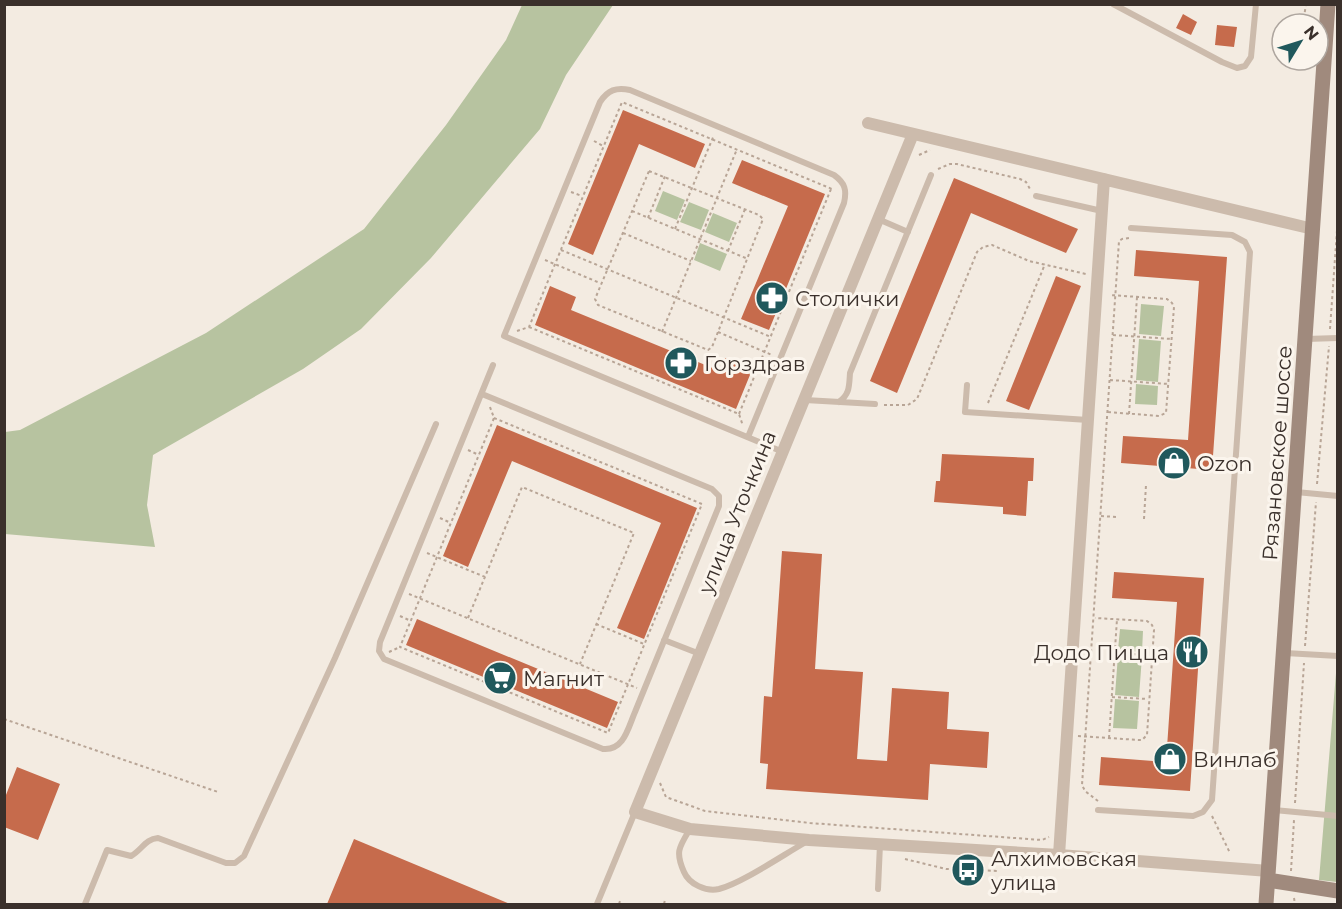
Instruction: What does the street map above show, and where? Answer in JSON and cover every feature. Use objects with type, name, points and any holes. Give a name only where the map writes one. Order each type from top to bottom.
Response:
[{"type":"main road","name":"Рязановское шоссе","points":[[1266,904],[1313,229],[1331,6]]},
{"type":"main road","points":[[1268,876],[1338,891]]},
{"type":"street","points":[[868,123],[1313,229]]},
{"type":"street","name":"улица Уточкина","points":[[635,812],[913,134]]},
{"type":"street","points":[[1059,855],[1104,179]]},
{"type":"street","points":[[635,812],[690,829],[809,840],[1059,855],[1268,876]]},
{"type":"lane","points":[[1113,4],[1237,68],[1245,66],[1251,57],[1256,4]]},
{"type":"lane","points":[[748,437],[844,203],[845,186],[834,175],[630,90],[621,88],[610,91],[600,102],[504,336],[783,452]]},
{"type":"lane","points":[[839,402],[846,397],[849,391],[850,373],[931,175]]},
{"type":"lane","points":[[1036,196],[1102,211]]},
{"type":"lane","points":[[878,219],[908,232]]},
{"type":"lane","points":[[1098,810],[1193,816],[1208,808],[1212,800],[1250,252],[1241,239],[1232,235],[1131,228]]},
{"type":"lane","points":[[1306,339],[1338,338]]},
{"type":"lane","points":[[482,394],[712,489],[720,499],[644,691],[622,742],[614,748],[603,749],[384,659],[379,651],[379,646],[493,365]]},
{"type":"lane","points":[[967,385],[965,412],[1088,420]]},
{"type":"lane","points":[[804,400],[875,404]]},
{"type":"lane","points":[[85,904],[107,850],[131,856],[145,842],[158,837],[226,863],[236,863],[244,856],[335,658],[436,423]]},
{"type":"lane","points":[[1295,492],[1338,496]]},
{"type":"lane","points":[[664,640],[700,654]]},
{"type":"lane","points":[[1284,653],[1338,657]]},
{"type":"lane","points":[[1274,810],[1338,816]]},
{"type":"lane","name":"улица Уточкина","points":[[597,904],[635,812]]},
{"type":"lane","points":[[690,829],[679,846],[678,859],[686,877],[698,887],[716,890],[731,885],[809,840]]},
{"type":"lane","points":[[878,889],[880,844]]},
{"type":"path","points":[[529,327],[621,102],[832,189],[845,186]]},
{"type":"path","points":[[675,229],[718,126]]},
{"type":"path","points":[[662,332],[742,136]]},
{"type":"path","points":[[913,160],[924,152],[936,150]]},
{"type":"path","points":[[931,175],[943,166],[957,164],[1020,179],[1026,182],[1036,196]]},
{"type":"path","points":[[648,172],[665,176],[759,215],[763,222],[718,332],[711,347],[706,350],[598,305],[595,299],[648,172]]},
{"type":"path","points":[[648,218],[665,176]]},
{"type":"path","points":[[748,437],[739,414],[832,189]]},
{"type":"path","points":[[728,251],[745,209]]},
{"type":"path","points":[[632,211],[748,259]]},
{"type":"path","points":[[1330,329],[1338,216]]},
{"type":"path","points":[[622,233],[691,261]]},
{"type":"path","points":[[1098,810],[1097,799],[1085,791],[1082,785],[1121,239]]},
{"type":"path","points":[[875,404],[904,406],[912,404],[917,399],[980,249],[992,245],[1029,261],[1097,277]]},
{"type":"path","points":[[561,250],[771,337]]},
{"type":"path","points":[[537,257],[602,284]]},
{"type":"path","points":[[984,413],[1045,264]]},
{"type":"path","points":[[1106,294],[1167,299],[1172,303],[1167,410],[1163,415],[1108,412]]},
{"type":"path","points":[[1129,414],[1137,297]]},
{"type":"path","points":[[504,336],[529,327],[739,414]]},
{"type":"path","points":[[718,332],[765,351]]},
{"type":"path","points":[[1113,335],[1172,339]]},
{"type":"path","points":[[1296,803],[1316,494],[1329,344]]},
{"type":"path","points":[[1110,380],[1168,384]]},
{"type":"path","points":[[494,418],[702,504],[608,733],[400,647],[479,455],[494,418]]},
{"type":"path","points":[[460,447],[479,455]]},
{"type":"path","points":[[1144,519],[1146,485]]},
{"type":"path","points":[[468,618],[522,487],[634,533],[580,664]]},
{"type":"path","points":[[1100,516],[1116,517]]},
{"type":"path","points":[[418,549],[485,577]]},
{"type":"path","points":[[401,591],[644,691]]},
{"type":"path","points":[[1076,736],[1139,740],[1145,738],[1154,630],[1150,623],[1094,618]]},
{"type":"path","points":[[1109,738],[1117,619]]},
{"type":"path","points":[[596,624],[645,644]]},
{"type":"path","points":[[1115,652],[1152,655]]},
{"type":"path","points":[[1112,697],[1149,700]]},
{"type":"path","points":[[4,719],[218,792]]},
{"type":"path","points":[[666,797],[705,811],[810,823],[1042,840],[1049,837],[1052,831]]},
{"type":"path","points":[[1208,808],[1230,853]]},
{"type":"path","points":[[1290,873],[1294,820]]},
{"type":"path","points":[[902,830],[900,858],[946,869],[998,871]]},
{"type":"path","points":[[1294,895],[1295,904]]},
{"type":"path","points":[[664,904],[665,900]]},
{"type":"green space","points":[[522,5],[613,5],[566,75],[540,129],[431,258],[361,329],[303,369],[153,455],[147,505],[155,547],[5,534],[5,432],[20,430],[206,333],[364,229],[446,125],[506,40]]},
{"type":"green space","points":[[663,191],[685,200],[677,220],[655,211]]},
{"type":"green space","points":[[689,202],[709,210],[701,230],[680,222]]},
{"type":"green space","points":[[713,213],[737,223],[729,242],[705,232]]},
{"type":"green space","points":[[700,243],[727,254],[720,271],[694,260]]},
{"type":"green space","points":[[1141,304],[1164,306],[1161,336],[1139,334]]},
{"type":"green space","points":[[1139,339],[1161,341],[1158,382],[1136,380]]},
{"type":"green space","points":[[1136,384],[1158,386],[1157,405],[1135,404]]},
{"type":"green space","points":[[1120,629],[1143,631],[1142,652],[1118,650]]},
{"type":"green space","points":[[1118,655],[1142,656],[1139,697],[1115,695]]},
{"type":"green space","points":[[1337,661],[1337,882],[1319,880]]},
{"type":"green space","points":[[1115,699],[1139,701],[1137,729],[1113,728]]},
{"type":"building","points":[[1183,14],[1197,22],[1191,35],[1176,28]]},
{"type":"building","points":[[1217,25],[1237,27],[1234,47],[1215,45]]},
{"type":"building","points":[[623,110],[705,144],[695,168],[639,144],[593,255],[568,244]]},
{"type":"building","points":[[742,160],[825,194],[769,330],[741,319],[788,206],[732,183]]},
{"type":"building","points":[[954,178],[1078,229],[1066,253],[971,213],[897,393],[870,381]]},
{"type":"building","points":[[1136,250],[1227,257],[1212,470],[1121,463],[1123,436],[1188,440],[1199,281],[1134,276]]},
{"type":"building","points":[[1056,276],[1081,286],[1029,410],[1006,401]]},
{"type":"building","points":[[550,286],[576,297],[571,310],[720,371],[725,358],[752,370],[736,409],[535,325]]},
{"type":"building","points":[[497,425],[697,508],[644,639],[617,628],[661,523],[512,461],[468,567],[443,556]]},
{"type":"building","points":[[942,454],[1034,458],[1033,481],[1028,481],[1026,516],[1003,514],[1003,507],[934,502],[936,481],[940,481]]},
{"type":"building","points":[[782,551],[822,554],[815,669],[863,672],[857,759],[887,761],[892,688],[949,692],[947,729],[989,732],[987,768],[930,764],[928,800],[766,789],[768,764],[760,763],[764,696],[772,697]]},
{"type":"building","points":[[1114,572],[1204,578],[1190,791],[1099,785],[1101,757],[1166,762],[1177,602],[1112,598]]},
{"type":"building","points":[[417,619],[618,702],[607,728],[406,645]]},
{"type":"building","points":[[17,767],[60,784],[38,840],[4,827],[4,800]]},
{"type":"building","points":[[354,839],[510,904],[327,904]]},
{"type":"place","name":"Столички","points":[[772,298]]},
{"type":"place","name":"Горздрав","points":[[681,363]]},
{"type":"place","name":"Ozon","points":[[1174,463]]},
{"type":"place","name":"Додо Пицца","points":[[1192,652]]},
{"type":"place","name":"Магнит","points":[[500,678]]},
{"type":"place","name":"Винлаб","points":[[1170,759]]},
{"type":"place","name":"Алхимовская улица","points":[[968,870]]}]
